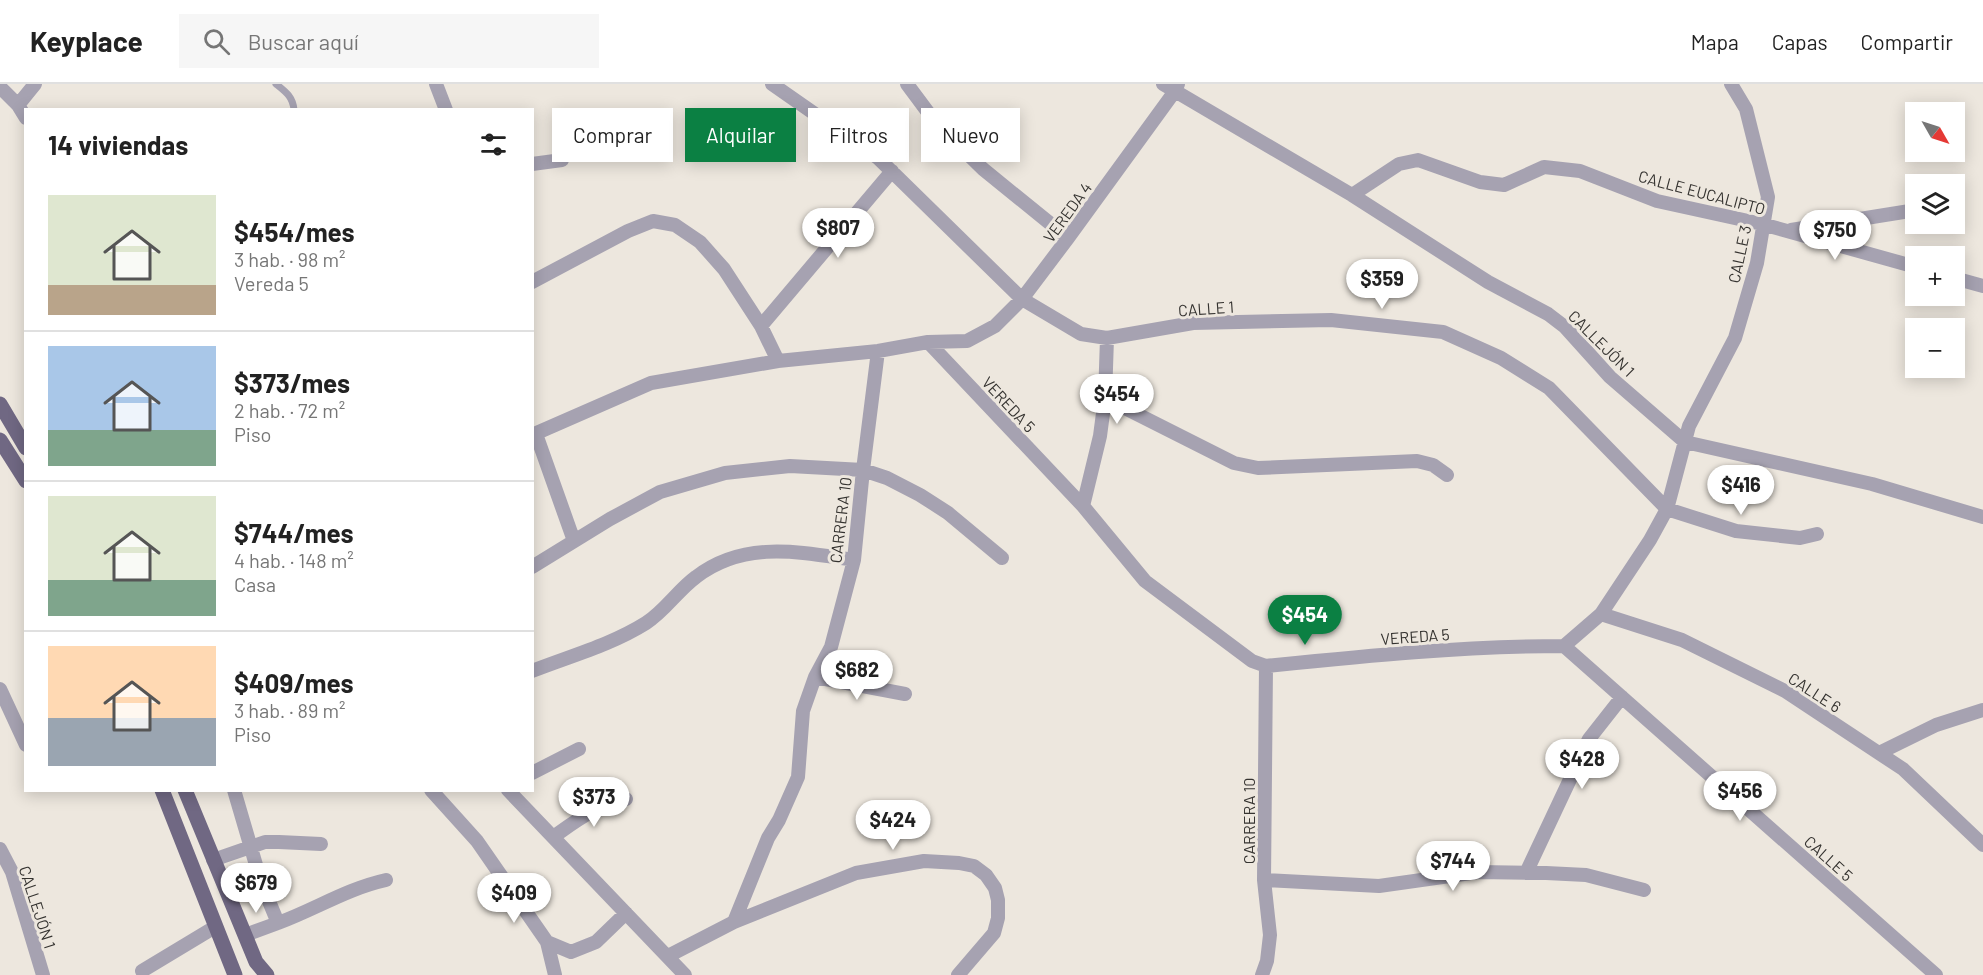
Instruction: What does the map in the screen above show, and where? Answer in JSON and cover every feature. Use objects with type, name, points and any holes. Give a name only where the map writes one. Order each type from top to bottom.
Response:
[{"type":"main road","points":[[0,404],[24,445]]},
{"type":"main road","points":[[0,440],[24,478]]},
{"type":"main road","points":[[163,792],[235,975]]},
{"type":"main road","points":[[186,792],[256,962],[267,975]]},
{"type":"street","points":[[18,105],[35,84]]},
{"type":"street","points":[[436,84],[445,108]]},
{"type":"street","name":"CALLE 1","points":[[772,84],[878,158],[1022,299],[1081,334],[1107,338],[1193,323],[1320,321],[1443,332],[1501,358],[1549,388],[1667,509]]},
{"type":"street","points":[[907,84],[936,123],[983,169],[1068,238]]},
{"type":"street","name":"CALLE 3","points":[[1685,442],[1689,426],[1735,338],[1757,263],[1768,197],[1746,109],[1731,84]]},
{"type":"street","name":"VEREDA 4","points":[[534,434],[651,382],[778,361],[878,351],[928,342],[967,342],[995,326],[1022,299],[1068,238],[1172,86]]},
{"type":"street","name":"CALLEJÓN 1","points":[[1172,86],[1352,195],[1488,282],[1548,314],[1564,327],[1610,377],[1685,442],[1872,484],[1983,518]]},
{"type":"street","points":[[0,87],[18,105],[24,115]]},
{"type":"street","name":"CALLE EUCALIPTO","points":[[1352,195],[1399,164],[1418,160],[1480,182],[1504,185],[1544,167],[1580,171],[1657,201],[1762,224],[1905,264]]},
{"type":"street","points":[[534,164],[552,161]]},
{"type":"street","points":[[760,326],[892,171]]},
{"type":"street","points":[[1786,231],[1905,212]]},
{"type":"street","points":[[534,281],[628,231],[653,221],[675,225],[700,242],[724,269],[760,326],[778,361]]},
{"type":"street","points":[[1965,281],[1983,286]]},
{"type":"street","points":[[1083,506],[1100,436],[1105,398],[1107,338]]},
{"type":"street","name":"VEREDA 5","points":[[928,342],[1083,506],[1145,581],[1252,661],[1266,666],[1430,651],[1508,646],[1564,646]]},
{"type":"street","name":"CARRERA 10","points":[[734,922],[768,838],[779,820],[798,777],[803,711],[815,677],[831,647],[854,560],[878,351]]},
{"type":"street","points":[[1105,398],[1233,463],[1258,468],[1417,461],[1433,465],[1447,475]]},
{"type":"street","points":[[534,434],[574,541]]},
{"type":"street","points":[[1564,646],[1601,614],[1650,540],[1667,509],[1685,442]]},
{"type":"street","points":[[534,566],[610,519],[660,492],[725,473],[790,466],[863,470],[895,482],[948,513],[1002,558]]},
{"type":"street","points":[[1667,509],[1736,531],[1800,538],[1817,534]]},
{"type":"street","points":[[534,670],[624,636],[648,622],[696,576],[729,558],[765,550],[854,560]]},
{"type":"street","name":"CALLE 6","points":[[1601,614],[1683,640],[1785,691],[1903,769],[1983,845]]},
{"type":"street","name":"CALLE 5","points":[[1564,646],[1936,975]]},
{"type":"street","name":"CARRERA 10","points":[[1262,975],[1267,961],[1270,935],[1264,880],[1266,666]]},
{"type":"street","points":[[815,677],[905,694]]},
{"type":"street","points":[[0,689],[24,741]]},
{"type":"street","points":[[1526,873],[1589,739],[1622,697]]},
{"type":"street","points":[[1879,753],[1936,725],[1983,710]]},
{"type":"street","points":[[534,772],[579,749]]},
{"type":"street","points":[[235,792],[261,882],[279,923]]},
{"type":"street","points":[[433,792],[477,841],[547,942],[555,975]]},
{"type":"street","points":[[510,792],[685,975]]},
{"type":"street","points":[[553,837],[577,820],[610,802],[626,799]]},
{"type":"street","points":[[213,860],[251,846],[279,842],[321,844]]},
{"type":"street","name":"CALLEJÓN 1","points":[[0,849],[12,872],[43,975]]},
{"type":"street","points":[[668,956],[734,922],[856,873],[924,861],[959,863],[974,866],[986,875],[995,888],[998,918],[993,933],[958,975]]},
{"type":"street","points":[[1264,880],[1379,886],[1478,872],[1526,873],[1586,875],[1644,890]]},
{"type":"street","points":[[245,935],[279,923],[364,885],[386,880]]},
{"type":"street","points":[[547,942],[571,952],[596,942],[626,913]]},
{"type":"street","points":[[141,974],[215,927]]},
{"type":"lane","points":[[276,84],[288,93],[294,108]]}]
